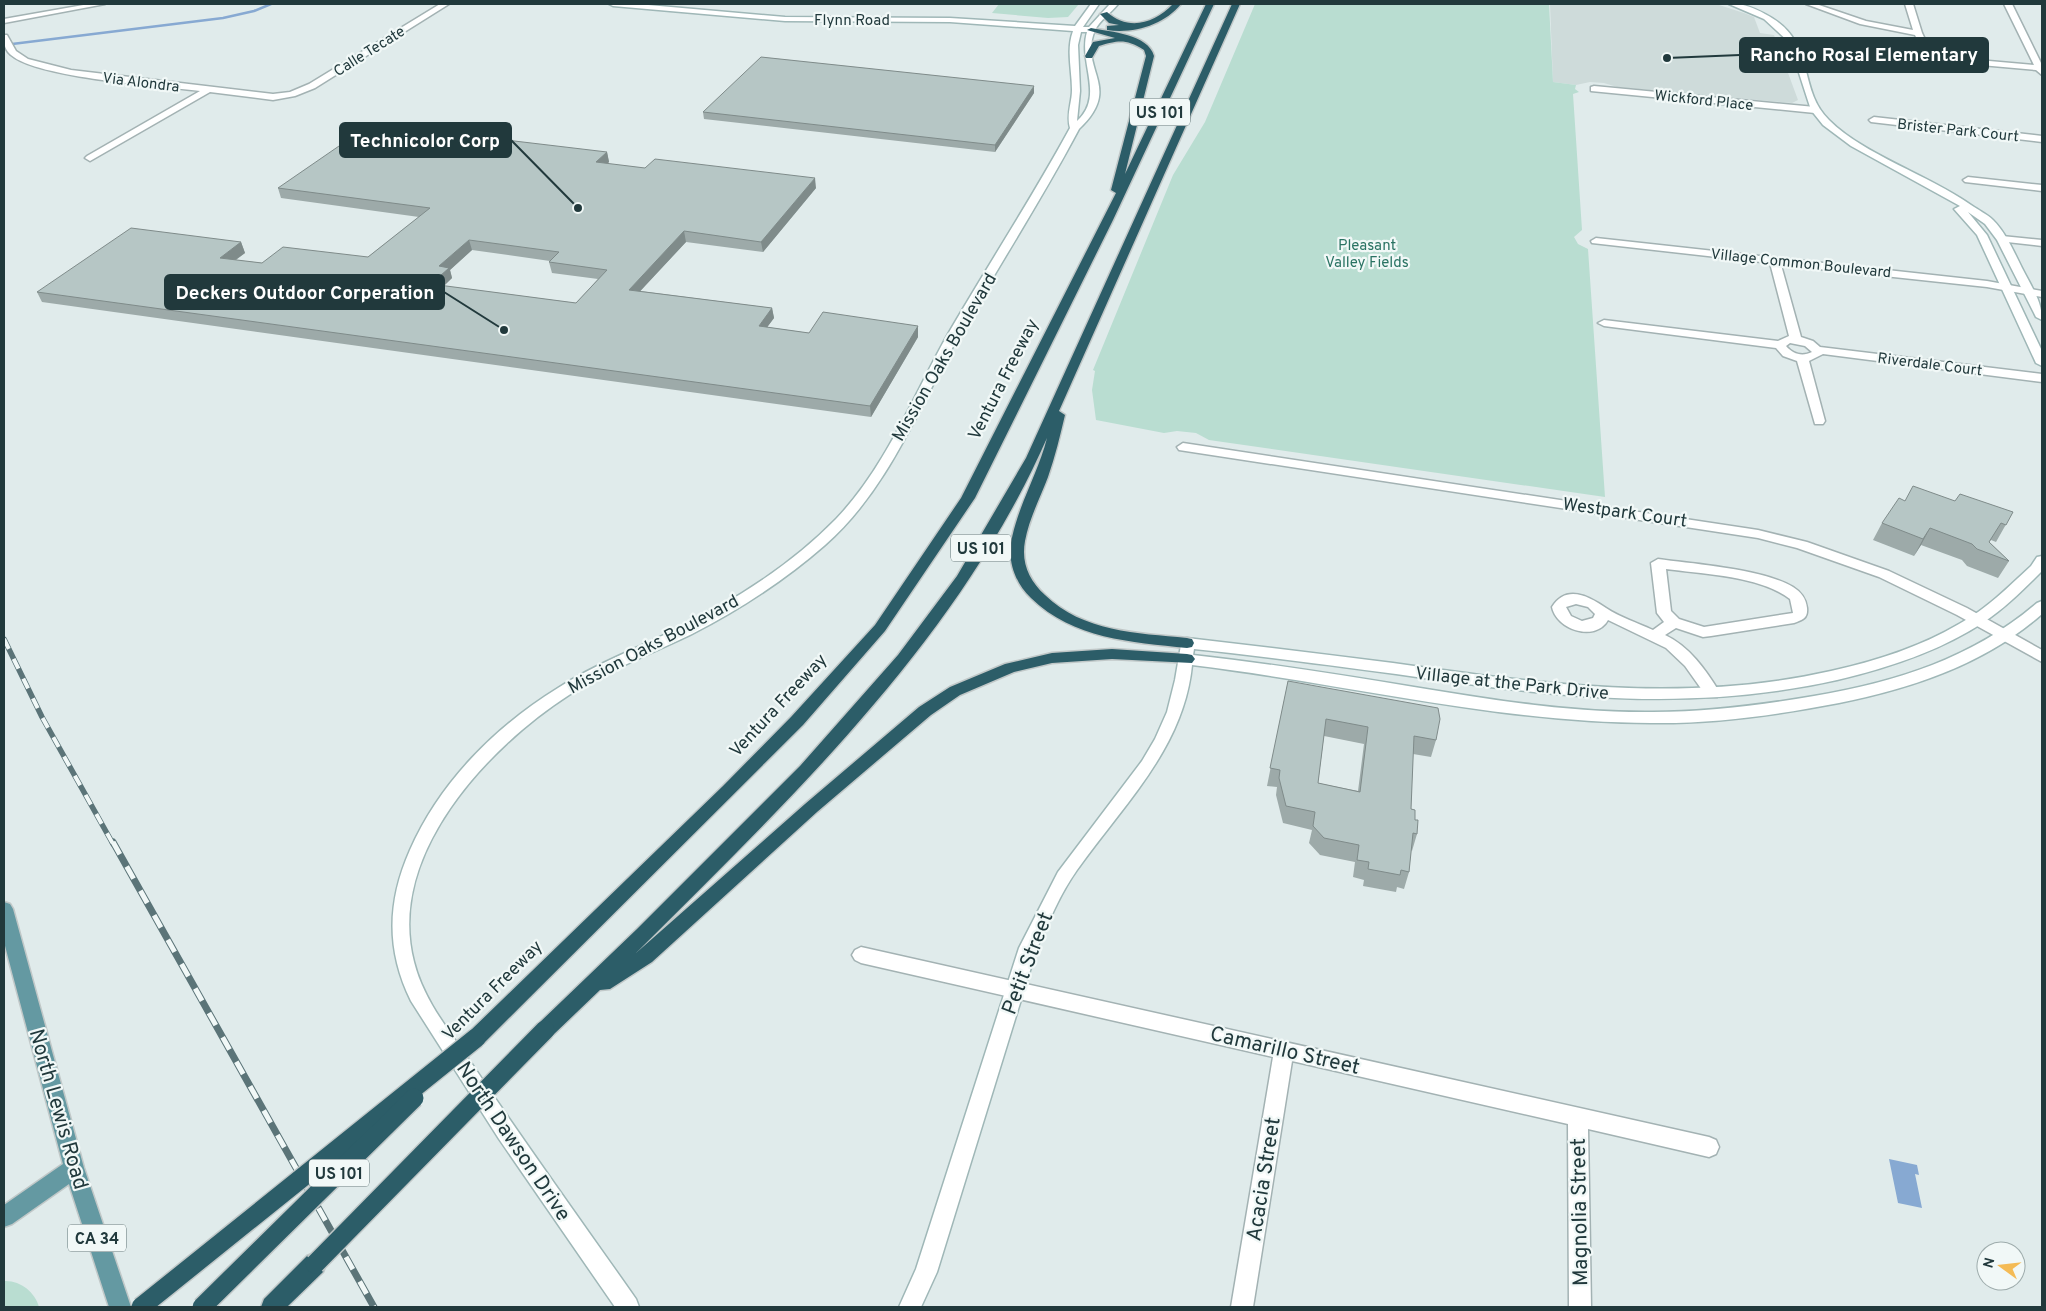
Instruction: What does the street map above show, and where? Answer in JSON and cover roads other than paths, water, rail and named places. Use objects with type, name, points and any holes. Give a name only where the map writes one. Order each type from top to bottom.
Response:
[{"type":"highway","points":[[1091,30],[1144,25],[1161,20],[1177,4]]},
{"type":"highway","name":"Ventura Freeway","points":[[202,1307],[784,735],[880,628],[968,498],[1108,220],[1210,4]]},
{"type":"highway","name":"US 101","points":[[272,1307],[545,1030],[787,790],[870,700],[927,627],[962,579],[1001,517],[1032,458],[1236,4]]},
{"type":"highway","points":[[1104,14],[1118,23],[1144,25]]},
{"type":"highway","points":[[1091,30],[1124,37],[1142,44],[1148,49],[1150,56],[1108,220]]},
{"type":"highway","points":[[1089,56],[1096,44],[1107,41],[1142,44]]},
{"type":"highway","points":[[1070,375],[1046,466],[1018,541],[1018,565],[1023,578],[1047,607],[1081,626],[1103,633],[1188,643]]},
{"type":"highway","points":[[581,996],[646,957],[811,808],[925,712],[955,692],[1010,668],[1052,658],[1112,654],[1187,659]]},
{"type":"highway","points":[[141,1307],[476,1038]]},
{"type":"highway","points":[[277,1307],[315,1264]]},
{"type":"main road","name":"North Lewis Road","points":[[4,909],[74,1168],[120,1307]]},
{"type":"main road","points":[[4,1217],[74,1168]]},
{"type":"street","points":[[4,21],[101,4]]},
{"type":"street","name":"Calle Tecate","points":[[292,94],[312,86],[445,4]]},
{"type":"street","name":"Flynn Road","points":[[613,4],[785,19],[950,20],[1091,30]]},
{"type":"street","points":[[1075,128],[1070,117],[1076,92],[1073,49],[1078,29],[1096,4]]},
{"type":"street","points":[[1091,30],[1114,4]]},
{"type":"street","points":[[1733,4],[1752,10],[1779,25],[1786,33],[1793,46],[1815,110],[1826,122],[1854,144],[1967,206],[1989,222],[2002,239],[2042,317]]},
{"type":"street","points":[[1810,4],[1848,19],[1877,27],[1918,33]]},
{"type":"street","points":[[1910,4],[1918,33],[1930,59]]},
{"type":"street","points":[[2008,4],[2041,69]]},
{"type":"street","name":"Mission Oaks Boulevard","points":[[407,971],[401,946],[401,921],[411,868],[435,818],[462,779],[492,746],[545,704],[590,677],[708,619],[736,602],[822,539],[846,516],[875,475],[899,435],[954,334],[1010,243],[1075,128],[1087,120],[1096,103],[1096,84],[1088,47],[1091,30]]},
{"type":"street","name":"Via Alondra","points":[[4,37],[13,53],[38,66],[90,76],[208,90],[273,97],[292,94]]},
{"type":"street","points":[[1793,46],[2041,69]]},
{"type":"street","name":"Wickford Place","points":[[1594,89],[1815,110]]},
{"type":"street","points":[[90,158],[208,90]]},
{"type":"street","name":"Brister Park Court","points":[[1874,120],[2042,139]]},
{"type":"street","points":[[1920,180],[1971,220],[1982,235],[2042,363]]},
{"type":"street","points":[[1968,180],[2042,188]]},
{"type":"street","points":[[2002,239],[2042,243]]},
{"type":"street","name":"Village Common Boulevard","points":[[1596,241],[2006,286],[2027,288],[2042,286]]},
{"type":"street","points":[[1604,323],[1780,345],[1786,340],[1796,340],[1775,261]]},
{"type":"street","name":"Village Common Boulevard","points":[[2027,288],[2042,294]]},
{"type":"street","name":"Riverdale Court","points":[[1796,340],[1807,342],[1817,350],[2042,378]]},
{"type":"street","points":[[1780,345],[1784,352],[1802,358],[1813,357],[1818,353],[1817,350]]},
{"type":"street","points":[[1802,358],[1819,421]]},
{"type":"street","name":"Westpark Court","points":[[1183,447],[1726,527],[1789,540],[1844,557],[1894,577],[1978,619],[2042,657]]},
{"type":"street","name":"Village at the Park Drive","points":[[1188,643],[1558,692],[1646,696],[1712,693],[1786,686],[1823,679],[1872,666],[1924,648],[1978,619],[2036,569],[2042,560]]},
{"type":"street","points":[[1658,563],[1728,574],[1780,586],[1797,597],[1800,606],[1800,615],[1794,618],[1711,632],[1703,632],[1674,622],[1664,613],[1658,563]]},
{"type":"street","points":[[1600,616],[1596,625],[1584,627],[1565,620],[1559,611],[1559,606],[1562,602],[1572,599],[1588,602],[1600,616],[1625,622],[1672,644],[1686,658],[1712,693]]},
{"type":"street","name":"Village at the Park Drive","points":[[1187,659],[1304,674],[1526,710],[1578,715],[1688,718],[1782,708],[1881,689],[1918,678],[1986,648],[2042,606]]},
{"type":"street","points":[[1655,635],[1674,622]]},
{"type":"street","name":"Petit Street","points":[[910,1307],[926,1272],[1028,948],[1045,910],[1070,867],[1145,772],[1164,741],[1178,701],[1187,659],[1188,643]]},
{"type":"street","name":"Camarillo Street","points":[[861,955],[1709,1147]]},
{"type":"street","name":"North Dawson Drive","points":[[407,971],[418,999],[506,1133],[628,1307]]},
{"type":"street","name":"Acacia Street","points":[[1242,1307],[1284,1050]]},
{"type":"street","name":"Magnolia Street","points":[[1578,1116],[1580,1307]]},
{"type":"water","points":[[1889,1159],[1917,1165],[1919,1175],[1915,1174],[1922,1208],[1898,1203]]},
{"type":"waterway","points":[[4,45],[223,18],[254,11],[271,4]]},
{"type":"railway","points":[[4,639],[42,717],[113,844]]},
{"type":"railway","points":[[113,842],[374,1307]]},
{"type":"place","name":"Rancho Rosal Elementary","points":[[1667,58]]},
{"type":"place","name":"Technicolor Corp","points":[[578,208]]},
{"type":"place","name":"Deckers Outdoor Corperation","points":[[504,330]]},
{"type":"park label","name":"Pleasant Valley Fields","points":[[1367,254]]}]
